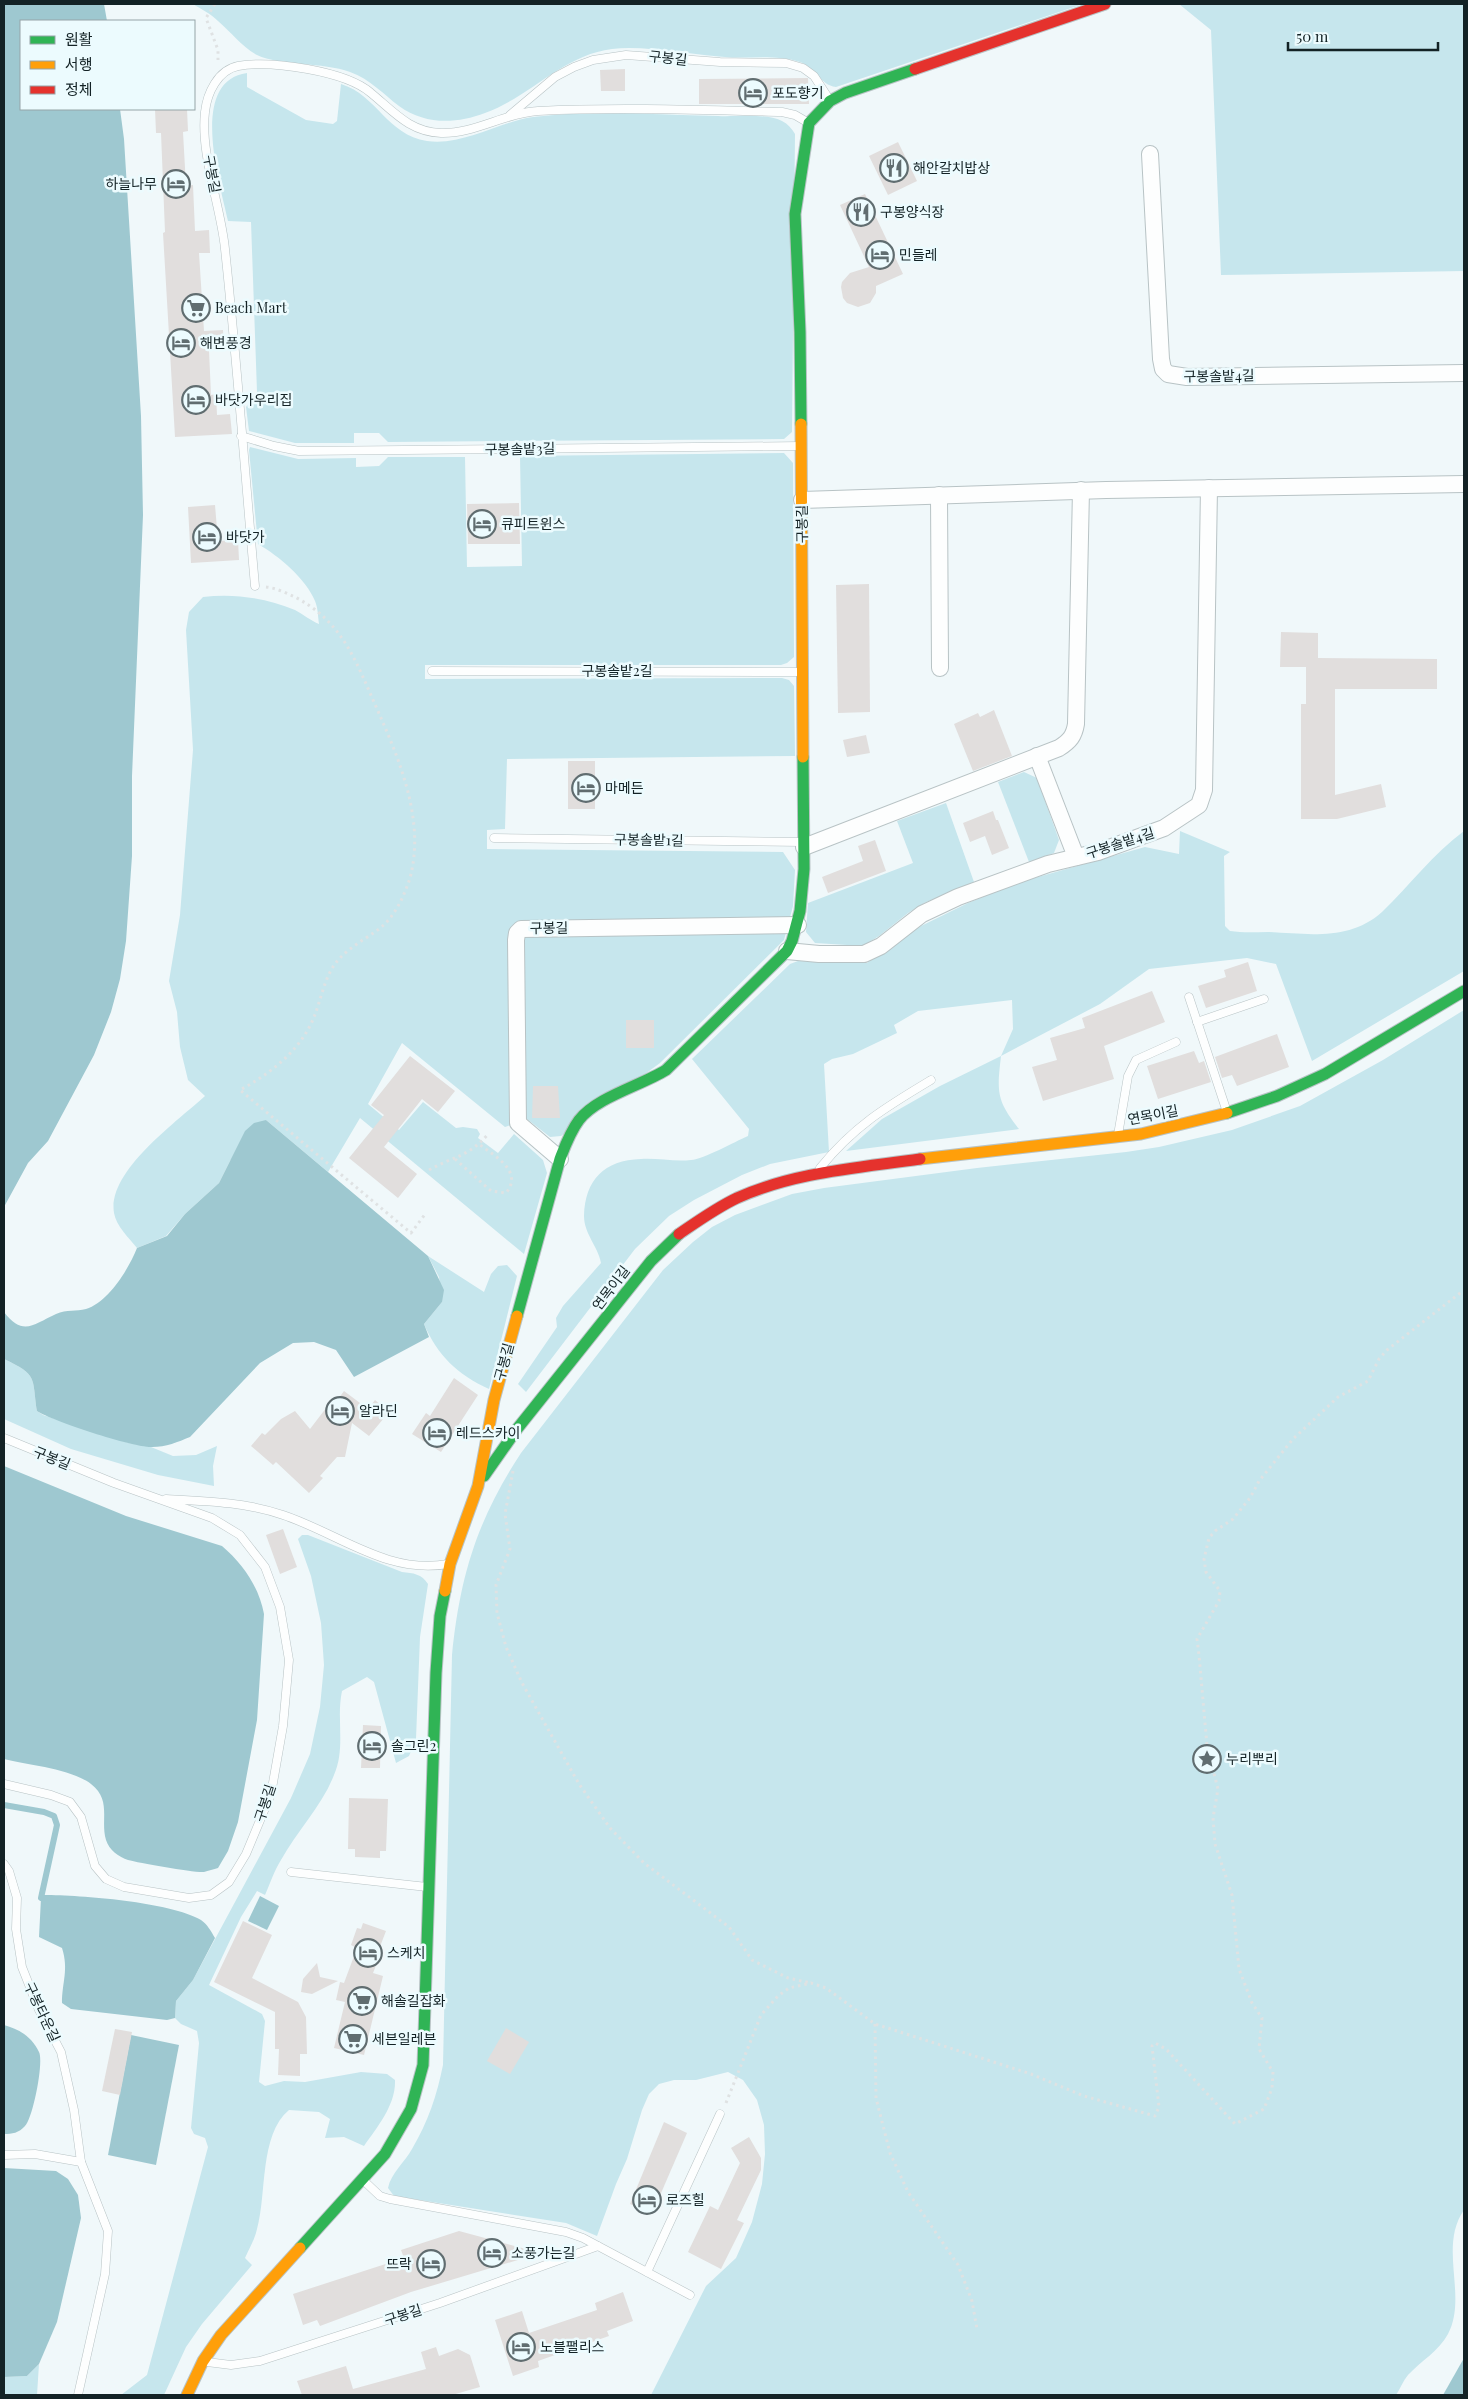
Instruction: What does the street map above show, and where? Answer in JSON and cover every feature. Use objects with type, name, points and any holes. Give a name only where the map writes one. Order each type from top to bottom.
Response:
[{"type":"street","points":[[809,123],[830,101],[860,87],[1105,4]]},
{"type":"street","name":"구봉길","points":[[186,2395],[203,2361],[220,2335],[385,2154],[399,2133],[411,2109],[418,2088],[426,2035],[429,1887],[438,1641],[444,1592],[450,1564],[478,1486],[494,1400],[560,1159],[570,1134],[579,1120],[591,1108],[652,1079],[666,1070],[787,951],[798,925],[802,895],[804,844],[802,446],[795,214],[804,140],[809,123]]},
{"type":"street","name":"구봉솔밭4길","points":[[1150,154],[1161,359],[1163,369],[1168,374],[1187,377],[1464,373]]},
{"type":"street","points":[[802,500],[1081,490],[1464,484]]},
{"type":"street","name":"구봉솔밭4길","points":[[787,951],[819,954],[864,954],[881,946],[922,914],[958,897],[1048,864],[1157,832],[1192,811],[1202,799],[1204,790],[1209,488]]},
{"type":"street","points":[[804,844],[1059,748],[1070,741],[1075,734],[1081,490]]},
{"type":"street","points":[[939,495],[940,668]]},
{"type":"street","name":"구봉솔밭4길","points":[[1038,756],[1076,857]]},
{"type":"street","name":"구봉길","points":[[560,1159],[518,1123],[516,940],[517,933],[521,929],[798,925]]},
{"type":"street","name":"연목이길","points":[[478,1486],[517,1429],[665,1246],[699,1219],[744,1195],[767,1185],[817,1173],[950,1155],[1118,1137],[1189,1124],[1227,1114],[1275,1097],[1324,1074],[1464,991]]},
{"type":"lane","name":"구봉길","points":[[508,116],[547,83],[574,67],[593,60],[626,55],[712,62],[786,64],[803,68],[814,76],[830,101]]},
{"type":"lane","name":"구봉길","points":[[256,586],[225,245],[204,129],[208,98],[221,75],[229,68],[250,65],[332,74],[361,86],[410,126],[443,134],[461,131],[508,116],[537,111],[630,109],[763,112],[795,114],[809,123]]},
{"type":"lane","name":"구봉솔밭3길","points":[[241,436],[299,451],[802,446]]},
{"type":"lane","name":"구봉솔밭2길","points":[[432,671],[803,672]]},
{"type":"lane","name":"구봉솔밭1길","points":[[494,838],[804,844]]},
{"type":"lane","points":[[1189,996],[1227,1114]]},
{"type":"lane","points":[[1198,1022],[1264,1000]]},
{"type":"lane","points":[[1118,1137],[1128,1076],[1136,1060],[1176,1042]]},
{"type":"lane","points":[[817,1173],[837,1146],[857,1128],[880,1110],[931,1080]]},
{"type":"lane","name":"구봉길","points":[[4,1438],[114,1483],[212,1518],[240,1535],[265,1567],[280,1607],[289,1660],[283,1726],[271,1794],[246,1854],[229,1882],[212,1895],[189,1898],[124,1887],[106,1879],[95,1866],[81,1817],[70,1802],[51,1795],[4,1784]]},
{"type":"lane","name":"구봉길","points":[[157,1498],[217,1501],[260,1508],[286,1516],[360,1550],[394,1562],[433,1567],[450,1564]]},
{"type":"lane","name":"구봉타운길","points":[[4,1864],[8,1870],[17,1898],[16,1929],[22,1967],[39,2010],[61,2052],[74,2110],[81,2162],[108,2231],[105,2274],[78,2395]]},
{"type":"lane","points":[[291,1872],[429,1887]]},
{"type":"lane","points":[[647,2272],[720,2114]]},
{"type":"lane","points":[[4,2155],[36,2154],[81,2162]]},
{"type":"lane","points":[[363,2180],[380,2196],[390,2199],[566,2232],[598,2246],[690,2295]]},
{"type":"lane","name":"구봉길","points":[[203,2361],[231,2365],[260,2361],[440,2303],[598,2246]]},
{"type":"path","points":[[215,4],[206,18],[218,50],[217,68],[221,75]]},
{"type":"path","points":[[256,586],[270,587],[285,592],[324,615],[347,645],[360,667],[385,723],[402,769],[412,811],[414,859],[403,898],[394,913],[382,927],[347,951],[335,964],[313,1019],[298,1042],[269,1073],[240,1090],[412,1233],[426,1213]]},
{"type":"path","points":[[429,1170],[455,1159],[479,1144],[489,1133]]},
{"type":"path","points":[[455,1159],[491,1191],[506,1192],[511,1186],[513,1178],[510,1169],[479,1144]]},
{"type":"path","points":[[513,1466],[513,1480],[505,1514],[510,1549],[496,1585],[497,1613],[506,1647],[522,1683],[569,1768],[610,1828],[644,1863],[729,1927],[752,1960],[788,1978],[826,1988],[875,2024],[1031,2074],[1084,2096],[1155,2116],[1159,2107],[1152,2046],[1156,2043],[1166,2050],[1235,2124],[1264,2109],[1272,2088],[1272,2072],[1259,2049],[1262,2018],[1252,2003],[1238,1969],[1232,1895],[1215,1844],[1213,1818],[1218,1789],[1207,1746],[1197,1639],[1219,1601],[1220,1591],[1206,1572],[1204,1558],[1215,1531],[1232,1519],[1250,1498],[1258,1481],[1293,1439],[1338,1397],[1368,1381],[1379,1359],[1387,1350],[1464,1290]]},
{"type":"path","points":[[720,2114],[732,2092],[754,2028],[761,2015],[778,1996],[789,1988],[811,1983]]},
{"type":"path","points":[[875,2024],[876,2098],[890,2153],[908,2192],[958,2265],[972,2301],[977,2330]]},
{"type":"shaded area","points":[[4,4],[104,4],[107,20],[20,20],[20,110],[120,110],[124,139],[141,416],[143,515],[132,776],[132,856],[126,941],[120,979],[111,1012],[94,1055],[48,1141],[28,1163],[4,1207]]},
{"type":"shaded area","points":[[193,4],[1083,4],[836,87],[830,86],[805,64],[782,58],[725,57],[639,48],[612,49],[578,59],[517,97],[485,113],[452,121],[441,121],[419,117],[409,112],[370,83],[350,72],[327,67],[277,61],[257,55],[241,43],[215,18]]},
{"type":"shaded area","points":[[1179,4],[1464,4],[1464,271],[1221,275],[1211,30]]},
{"type":"shaded area","points":[[247,73],[247,87],[306,120],[333,124],[337,121],[341,84],[353,89],[364,97],[402,131],[427,141],[454,140],[533,117],[579,113],[759,116],[784,122],[795,134],[792,432],[784,439],[388,442],[379,433],[354,433],[354,443],[295,443],[249,431],[246,407],[257,392],[251,222],[228,221],[219,183],[212,136],[213,113],[218,94],[229,80]]},
{"type":"shaded area","points":[[250,447],[298,459],[356,458],[356,467],[379,466],[388,457],[465,457],[467,567],[522,566],[520,456],[784,453],[793,463],[794,657],[787,663],[781,665],[425,665],[425,679],[782,678],[789,680],[794,686],[795,756],[507,759],[505,829],[487,830],[487,849],[783,852],[795,870],[793,906],[784,940],[660,1063],[561,1136],[550,1137],[527,1119],[505,1127],[402,1043],[368,1104],[399,1130],[423,1102],[456,1128],[477,1129],[480,1134],[478,1138],[498,1153],[514,1134],[543,1160],[547,1173],[524,1254],[360,1118],[328,1172],[266,1120],[230,1161],[219,1183],[185,1214],[166,1236],[137,1248],[115,1218],[115,1197],[121,1181],[133,1164],[162,1133],[205,1096],[188,1080],[180,1047],[177,1012],[169,981],[180,915],[193,750],[186,630],[189,612],[203,597],[250,597],[295,610],[319,624],[316,604],[299,576],[258,544]]},
{"type":"shaded area","points":[[1024,772],[1037,778],[1059,840],[1054,853],[1029,862],[998,782]]},
{"type":"shaded area","points":[[946,803],[974,882],[924,903],[863,946],[815,943],[806,932],[808,903],[913,863],[897,821]]},
{"type":"shaded area","points":[[1180,831],[1230,852],[1224,856],[1225,926],[1230,931],[1313,934],[1342,932],[1370,921],[1382,912],[1432,860],[1464,831],[1464,971],[1312,1061],[1276,964],[1247,958],[1149,969],[1100,1004],[1001,1056],[1013,1029],[1012,1000],[918,1011],[894,1025],[897,1033],[853,1054],[832,1059],[824,1064],[829,1152],[770,1164],[742,1175],[694,1200],[669,1216],[635,1249],[526,1392],[518,1384],[557,1327],[556,1318],[563,1306],[601,1263],[586,1229],[584,1216],[588,1192],[599,1174],[617,1163],[628,1160],[697,1159],[748,1136],[749,1129],[692,1059],[790,964],[798,961],[867,963],[921,926],[968,903],[1020,882],[1145,847],[1179,854]]},
{"type":"shaded area","points":[[1464,1010],[1464,2210],[1457,2224],[1453,2240],[1455,2304],[1448,2334],[1435,2351],[1408,2375],[1396,2395],[651,2395],[706,2286],[736,2258],[752,2222],[762,2184],[765,2154],[764,2125],[757,2100],[743,2080],[728,2072],[696,2080],[674,2080],[659,2084],[649,2094],[642,2110],[627,2159],[597,2236],[566,2223],[394,2196],[388,2188],[392,2177],[409,2154],[423,2129],[435,2098],[443,2065],[452,1655],[455,1626],[473,1550],[493,1502],[506,1478],[521,1453],[663,1270],[712,1227],[735,1215],[792,1194],[824,1188],[977,1168],[1126,1152],[1159,1147],[1232,1130],[1300,1106],[1383,1060]]},
{"type":"shaded area","points":[[1001,1056],[1000,1095],[1002,1103],[1019,1129],[846,1151],[882,1119],[940,1086]]},
{"type":"shaded area","points":[[266,1120],[428,1256],[444,1290],[442,1302],[424,1324],[429,1337],[354,1377],[336,1350],[314,1342],[293,1343],[260,1363],[190,1437],[162,1446],[143,1446],[112,1439],[59,1421],[37,1411],[31,1378],[23,1369],[4,1359],[4,1312],[17,1324],[29,1326],[60,1312],[86,1309],[103,1299],[129,1265],[137,1248],[167,1236],[185,1214],[219,1183],[245,1131],[254,1123]]},
{"type":"shaded area","points":[[428,1256],[484,1292],[491,1274],[498,1266],[507,1265],[517,1276],[489,1389],[468,1377],[450,1363],[429,1335],[424,1324],[442,1302],[439,1277]]},
{"type":"shaded area","points":[[4,1359],[23,1369],[31,1378],[37,1411],[43,1415],[129,1443],[151,1447],[173,1456],[196,1455],[217,1446],[213,1466],[214,1486],[158,1475],[71,1449],[4,1419]]},
{"type":"shaded area","points":[[4,1466],[126,1516],[222,1546],[237,1560],[254,1585],[264,1614],[257,1720],[238,1822],[228,1851],[218,1868],[204,1872],[190,1871],[167,1868],[121,1857],[107,1844],[104,1833],[103,1803],[97,1790],[91,1784],[61,1771],[4,1759]]},
{"type":"shaded area","points":[[302,1535],[308,1535],[402,1572],[417,1575],[428,1584],[420,1637],[416,1739],[409,1756],[396,1763],[374,1682],[367,1677],[342,1691],[338,1765],[334,1775],[323,1797],[279,1864],[265,1895],[257,1891],[241,1917],[209,1985],[262,2014],[265,2021],[259,2082],[265,2086],[284,2081],[305,2082],[361,2072],[387,2074],[395,2080],[394,2089],[385,2115],[364,2146],[344,2137],[325,2138],[330,2119],[319,2112],[289,2110],[279,2121],[268,2149],[257,2229],[245,2258],[252,2265],[202,2324],[186,2347],[164,2395],[121,2395],[147,2375],[208,2147],[205,2138],[194,2134],[191,2128],[199,2043],[197,2031],[181,2024],[175,2018],[176,2001],[193,1980],[291,1798],[310,1754],[320,1707],[324,1665],[321,1623],[311,1576],[298,1539]]},
{"type":"shaded area","points":[[44,1895],[80,1896],[147,1904],[169,1908],[201,1920],[215,1938],[193,1980],[176,2001],[175,2018],[167,2020],[71,2009],[62,2003],[65,1963],[62,1948],[39,1937],[41,1898]]},
{"type":"shaded area","points":[[260,1896],[279,1906],[267,1930],[248,1921]]},
{"type":"shaded area","points":[[4,2025],[20,2031],[29,2038],[39,2052],[40,2067],[37,2090],[28,2121],[18,2132],[4,2134]]},
{"type":"shaded area","points":[[131,2035],[179,2045],[156,2165],[108,2155]]},
{"type":"shaded area","points":[[4,2168],[56,2171],[68,2179],[78,2195],[81,2218],[57,2322],[39,2364],[27,2376],[4,2377]]},
{"type":"shaded area","points":[[1464,2358],[1464,2395],[1443,2395]]},
{"type":"shaded area","points":[[39,2364],[37,2395],[4,2395],[4,2377],[27,2376]]},
{"type":"building","points":[[625,69],[625,91],[601,91],[600,70]]},
{"type":"building","points":[[808,78],[809,104],[699,104],[699,79]]},
{"type":"building","points":[[155,110],[187,110],[188,131],[183,132],[186,186],[193,185],[195,231],[209,230],[210,253],[199,253],[204,331],[223,330],[224,349],[209,350],[211,395],[216,394],[217,415],[230,414],[232,434],[175,437],[163,233],[165,232],[161,133],[156,133]]},
{"type":"building","points":[[898,142],[917,181],[888,195],[869,156]]},
{"type":"building","points":[[865,194],[903,274],[876,286],[876,293],[870,303],[858,307],[847,303],[843,298],[842,282],[850,273],[869,267],[840,205]]},
{"type":"building","points":[[519,503],[520,544],[468,544],[467,504]]},
{"type":"building","points":[[215,505],[218,541],[238,540],[239,560],[191,563],[188,507]]},
{"type":"building","points":[[869,584],[870,712],[838,713],[836,585]]},
{"type":"building","points":[[1281,632],[1318,633],[1318,658],[1437,659],[1437,689],[1335,689],[1335,795],[1381,784],[1386,807],[1337,819],[1301,819],[1301,704],[1306,704],[1306,667],[1280,667]]},
{"type":"building","points":[[994,710],[1012,756],[973,771],[954,724],[978,713],[980,717]]},
{"type":"building","points":[[866,735],[870,753],[847,757],[843,740]]},
{"type":"building","points":[[568,761],[595,761],[595,809],[568,809]]},
{"type":"building","points":[[993,811],[1009,848],[992,855],[985,836],[970,842],[963,823]]},
{"type":"building","points":[[875,840],[886,871],[828,893],[822,877],[863,861],[858,846]]},
{"type":"building","points":[[1248,962],[1257,991],[1206,1008],[1198,986],[1226,977],[1224,970]]},
{"type":"building","points":[[1152,991],[1165,1022],[1104,1046],[1114,1079],[1043,1101],[1032,1067],[1057,1060],[1050,1038],[1085,1028],[1082,1018]]},
{"type":"building","points":[[626,1020],[654,1020],[654,1048],[626,1048]]},
{"type":"building","points":[[1277,1034],[1289,1067],[1237,1086],[1232,1075],[1222,1078],[1215,1057]]},
{"type":"building","points":[[1194,1051],[1199,1063],[1204,1061],[1211,1082],[1158,1099],[1147,1066]]},
{"type":"building","points":[[410,1056],[455,1091],[438,1112],[422,1099],[384,1147],[417,1174],[398,1198],[349,1158],[384,1115],[371,1105]]},
{"type":"building","points":[[533,1086],[558,1086],[560,1118],[532,1118]]},
{"type":"building","points":[[454,1378],[478,1395],[441,1452],[412,1434],[426,1413],[430,1416]]},
{"type":"building","points":[[344,1391],[368,1409],[375,1400],[389,1412],[369,1436],[352,1423],[345,1457],[337,1457],[320,1476],[323,1478],[309,1493],[276,1462],[273,1465],[251,1446],[262,1433],[265,1435],[281,1419],[295,1411],[310,1429],[333,1399],[336,1402]]},
{"type":"building","points":[[283,1529],[297,1567],[280,1574],[266,1535]]},
{"type":"building","points":[[363,1725],[381,1726],[380,1768],[361,1768]]},
{"type":"building","points":[[349,1798],[388,1799],[386,1851],[380,1851],[380,1858],[355,1857],[355,1849],[348,1849]]},
{"type":"building","points":[[243,1921],[272,1935],[252,1978],[298,2002],[306,2017],[307,2054],[300,2054],[300,2076],[278,2075],[279,2049],[275,2049],[275,2012],[214,1982]]},
{"type":"building","points":[[363,1923],[386,1931],[376,1957],[379,1958],[373,1973],[383,1976],[364,2055],[334,2048],[345,2002],[336,2000],[340,1982],[344,1983],[357,1948],[351,1945],[357,1928],[361,1929]]},
{"type":"building","points":[[317,1963],[320,1977],[338,1981],[312,1994],[301,1992],[303,1979]]},
{"type":"building","points":[[506,2028],[529,2042],[510,2074],[487,2061]]},
{"type":"building","points":[[115,2029],[132,2032],[120,2095],[102,2091]]},
{"type":"building","points":[[664,2122],[687,2133],[652,2214],[630,2204]]},
{"type":"building","points":[[749,2137],[761,2158],[761,2170],[737,2220],[744,2223],[721,2269],[688,2252],[710,2206],[718,2210],[740,2163],[731,2148]]},
{"type":"building","points":[[459,2231],[541,2253],[411,2292],[320,2326],[317,2320],[303,2325],[293,2294],[404,2258],[401,2250]]},
{"type":"building","points":[[623,2292],[633,2321],[607,2331],[609,2336],[538,2361],[539,2367],[513,2376],[495,2320],[522,2311],[529,2333],[597,2310],[595,2303]]},
{"type":"building","points":[[436,2347],[439,2356],[458,2349],[470,2355],[480,2387],[452,2395],[302,2395],[297,2381],[346,2366],[353,2389],[426,2369],[421,2352]]},
{"type":"waterway","points":[[4,1805],[44,1812],[54,1816],[57,1825],[41,1898]]},
{"type":"traffic: fast","points":[[801,424],[800,332],[795,214],[809,123],[830,101],[845,93],[915,69]]},
{"type":"traffic: fast","points":[[517,1316],[560,1159],[570,1134],[579,1120],[587,1112],[608,1098],[666,1070],[787,951],[792,941],[800,911],[804,869],[803,757]]},
{"type":"traffic: fast","points":[[1227,1113],[1277,1096],[1325,1074],[1464,991]]},
{"type":"traffic: fast","points":[[484,1476],[517,1429],[651,1261],[679,1234]]},
{"type":"traffic: fast","points":[[300,2248],[385,2154],[411,2109],[423,2065],[436,1673],[440,1616],[445,1591]]},
{"type":"traffic: slow","points":[[801,424],[803,757]]},
{"type":"traffic: slow","points":[[920,1159],[1141,1134],[1227,1113]]},
{"type":"traffic: slow","points":[[445,1591],[450,1564],[478,1486],[494,1400],[517,1316]]},
{"type":"traffic: slow","points":[[187,2395],[203,2361],[221,2335],[300,2248]]},
{"type":"traffic: jam","points":[[915,69],[1105,4]]},
{"type":"traffic: jam","points":[[679,1234],[729,1202],[781,1182],[851,1168],[920,1159]]},
{"type":"place","name":"포도향기","points":[[753,93]]},
{"type":"place","name":"해안갈치밥상","points":[[894,168]]},
{"type":"place","name":"하늘나무","points":[[176,184]]},
{"type":"place","name":"구봉양식장","points":[[861,212]]},
{"type":"place","name":"민들레","points":[[880,255]]},
{"type":"place","name":"Beach Mart","points":[[196,308]]},
{"type":"place","name":"해변풍경","points":[[181,343]]},
{"type":"place","name":"바닷가우리집","points":[[196,400]]},
{"type":"place","name":"큐피트윈스","points":[[482,524]]},
{"type":"place","name":"바닷가","points":[[207,537]]},
{"type":"place","name":"마메든","points":[[586,788]]},
{"type":"place","name":"알라딘","points":[[340,1411]]},
{"type":"place","name":"레드스카이","points":[[437,1433]]},
{"type":"place","name":"솔그린2","points":[[372,1746]]},
{"type":"place","name":"누리뿌리","points":[[1207,1759]]},
{"type":"place","name":"스케치","points":[[368,1953]]},
{"type":"place","name":"해솔길잡화","points":[[362,2001]]},
{"type":"place","name":"세븐일레븐","points":[[353,2039]]},
{"type":"place","name":"로즈힐","points":[[647,2200]]},
{"type":"place","name":"소풍가는길","points":[[492,2253]]},
{"type":"place","name":"뜨락","points":[[431,2264]]},
{"type":"place","name":"노블팰리스","points":[[521,2347]]}]
